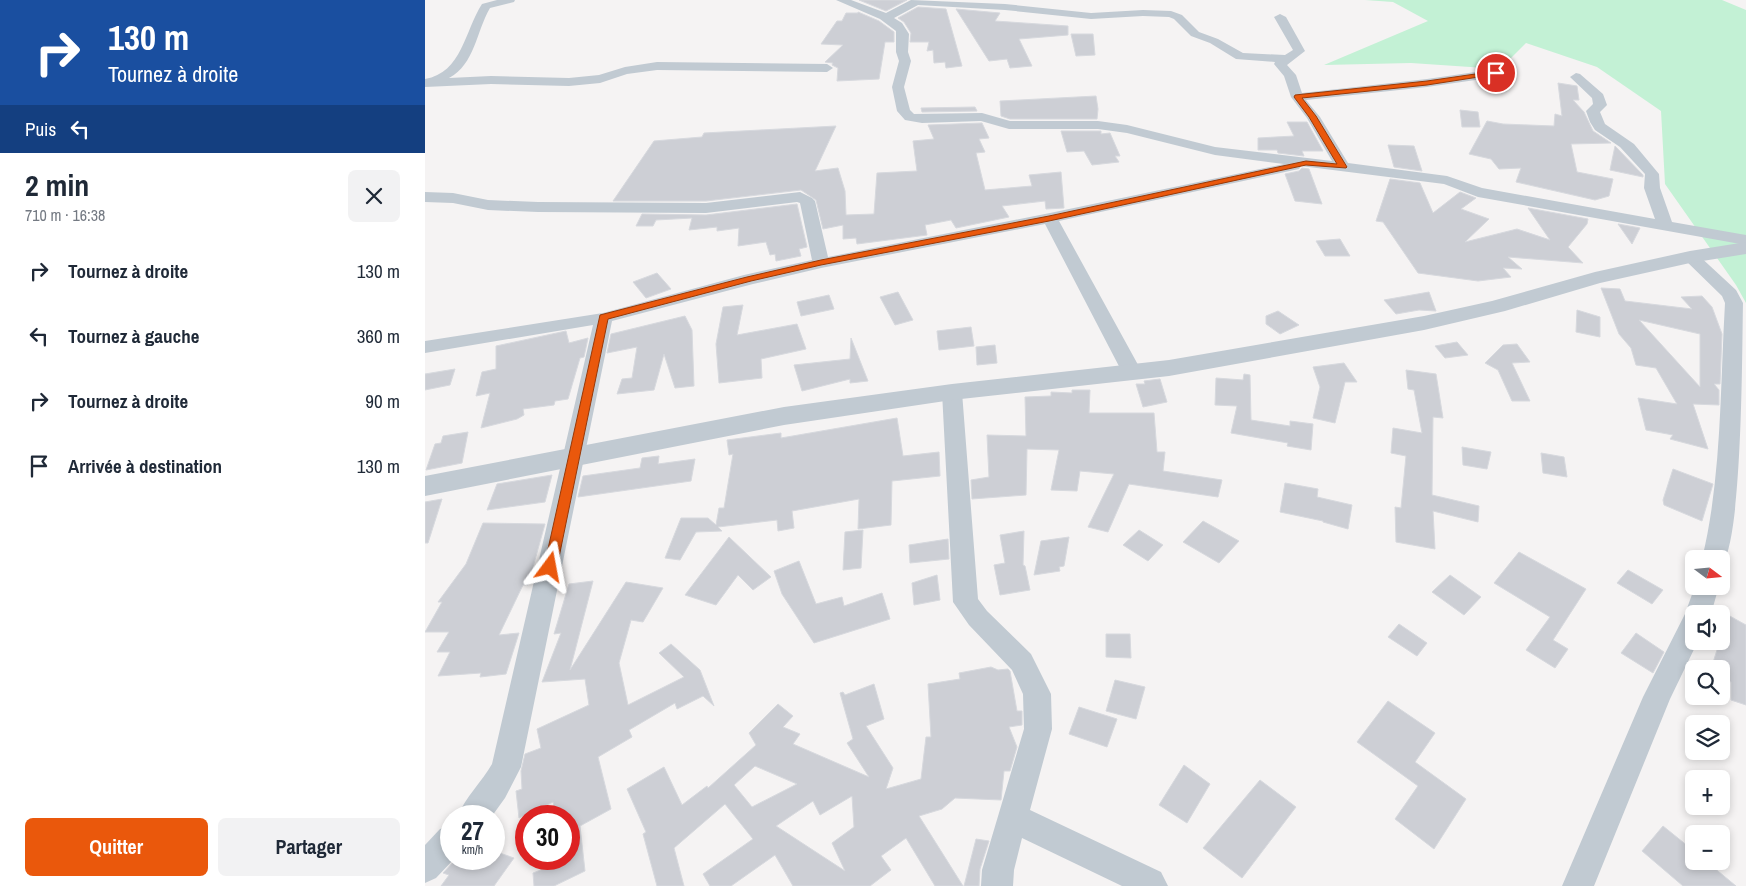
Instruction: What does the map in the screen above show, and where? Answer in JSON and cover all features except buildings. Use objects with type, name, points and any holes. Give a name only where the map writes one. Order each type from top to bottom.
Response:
[{"type":"street","points":[[425,82],[448,76],[455,71],[462,63],[473,35],[475,24],[487,6],[510,0]]},
{"type":"street","points":[[841,0],[887,17],[901,30],[903,34],[901,54],[905,61],[898,87],[904,111],[910,117],[922,119],[987,117],[1009,125],[1099,125],[1127,129],[1215,152],[1422,176],[1453,182],[1478,192],[1746,240]]},
{"type":"street","points":[[887,17],[912,3],[918,2],[1005,7],[1091,16],[1163,13],[1177,17],[1195,34],[1214,41],[1240,56],[1285,59]]},
{"type":"street","points":[[1281,17],[1299,51],[1279,64],[1290,75],[1297,97],[1313,116],[1343,167]]},
{"type":"street","points":[[425,82],[491,80],[569,82],[600,79],[625,71],[657,66],[827,68]]},
{"type":"street","points":[[1297,97],[1427,83],[1496,73]]},
{"type":"street","points":[[1575,77],[1598,97],[1600,105],[1593,111],[1593,116],[1598,126],[1625,144],[1652,174],[1652,188],[1666,227]]},
{"type":"street","points":[[425,347],[604,318],[750,279],[821,263],[1049,218],[1306,163]]},
{"type":"street","points":[[425,197],[453,198],[488,205],[538,207],[706,208],[800,197],[807,201],[821,263]]},
{"type":"street","points":[[1049,218],[1132,372]]},
{"type":"street","points":[[425,486],[784,416],[951,392],[1169,368],[1424,323],[1497,306],[1595,278],[1690,257],[1746,248]]},
{"type":"street","points":[[1690,257],[1730,294],[1734,303],[1726,488],[1721,529],[1715,550]]},
{"type":"street","points":[[482,805],[495,788],[505,767],[604,318]]},
{"type":"street","points":[[951,392],[966,602],[978,618],[1022,662],[1037,694],[1038,728],[998,870],[997,886]]},
{"type":"street","points":[[1578,886],[1657,697],[1685,640]]},
{"type":"street","points":[[1013,818],[1150,883],[1152,886]]},
{"type":"street","points":[[425,867],[440,851]]},
{"type":"green space","points":[[1365,0],[1722,0],[1746,10],[1746,303],[1736,285],[1665,184],[1661,111],[1597,67],[1526,43],[1500,69],[1411,63],[1324,65],[1428,21],[1393,2]]},
{"type":"route","points":[[550,567],[604,318],[750,279],[821,263],[1049,218],[1306,163],[1343,167],[1313,116],[1297,97],[1427,83],[1496,73]]}]
